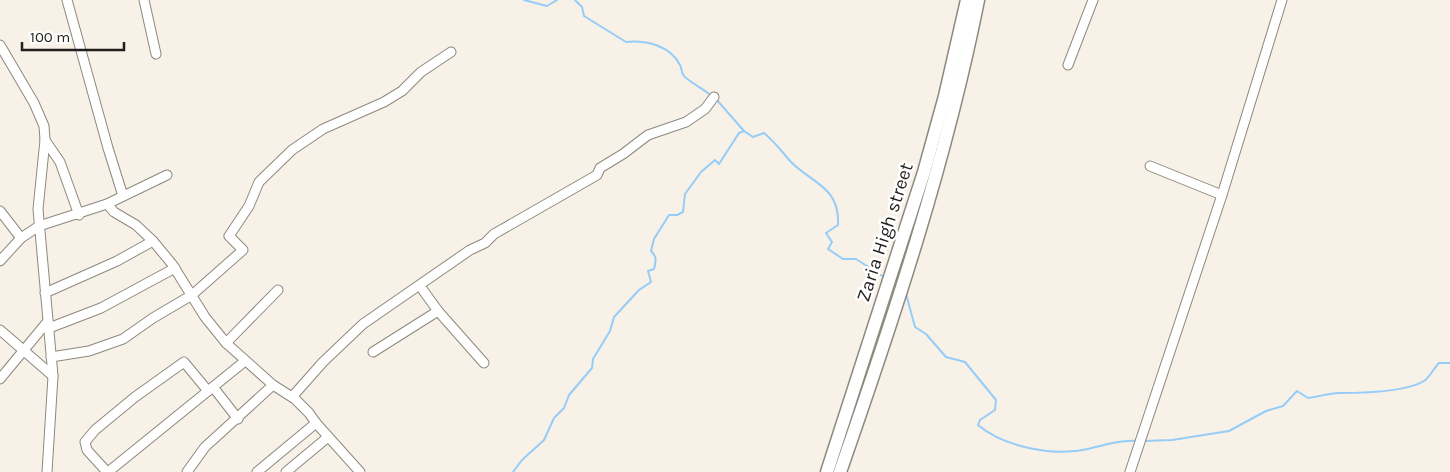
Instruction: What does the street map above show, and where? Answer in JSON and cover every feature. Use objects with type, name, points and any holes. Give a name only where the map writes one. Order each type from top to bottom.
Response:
[{"type":"main road","name":"Zaria High street","points":[[828,472],[945,96],[967,0]]},
{"type":"main road","name":"Zaria High street","points":[[840,472],[894,315],[937,173],[978,0]]},
{"type":"street","points":[[67,0],[123,196]]},
{"type":"street","points":[[144,0],[156,54]]},
{"type":"street","points":[[1068,65],[1093,0]]},
{"type":"street","points":[[1130,472],[1222,195],[1282,0]]},
{"type":"street","points":[[0,45],[34,103],[44,126],[45,140],[38,209],[53,376],[47,472]]},
{"type":"street","points":[[51,357],[89,351],[123,339],[140,326],[192,295],[243,250],[230,236],[249,206],[259,182],[268,172],[310,137],[384,102],[402,91],[421,72],[451,52]]},
{"type":"street","points":[[292,397],[323,362],[382,308],[420,286],[470,250],[486,243],[494,234],[598,176],[600,168],[648,135],[686,122],[705,109],[714,97]]},
{"type":"street","points":[[45,140],[60,162],[79,214]]},
{"type":"street","points":[[1150,166],[1222,195]]},
{"type":"street","points":[[0,261],[21,238],[39,226],[107,204],[167,175]]},
{"type":"street","points":[[107,204],[114,212],[136,225],[153,241],[175,268],[205,317],[226,343],[244,361],[309,412],[328,438],[360,472]]},
{"type":"street","points":[[0,211],[21,238]]},
{"type":"street","points":[[46,293],[117,261],[153,241]]},
{"type":"street","points":[[0,379],[48,324],[101,308],[175,268]]},
{"type":"street","points":[[420,286],[438,311],[484,363]]},
{"type":"street","points":[[226,343],[278,290]]},
{"type":"street","points":[[373,352],[438,311]]},
{"type":"street","points":[[0,330],[53,376]]},
{"type":"street","points":[[238,419],[211,389],[184,362],[135,396],[95,430],[85,442],[87,450],[107,472],[211,389],[244,361]]},
{"type":"street","points":[[187,472],[206,447],[273,385]]},
{"type":"street","points":[[257,472],[316,423]]},
{"type":"street","points":[[286,472],[328,438]]},
{"type":"waterway","points":[[524,0],[547,6],[557,0]]},
{"type":"waterway","points":[[575,0],[582,7],[584,16],[626,42],[649,43],[664,48],[676,58],[684,76],[712,96]]},
{"type":"waterway","points":[[716,99],[744,131],[753,137],[764,133],[791,162],[830,194],[835,202],[838,225],[826,233],[832,242],[828,249],[843,259],[856,259],[884,277]]},
{"type":"waterway","points":[[513,472],[522,460],[544,440],[554,418],[564,408],[569,395],[592,368],[593,359],[610,331],[614,317],[639,290],[651,282],[648,271],[654,269],[655,264],[655,257],[651,251],[654,239],[669,215],[677,215],[683,212],[685,194],[701,172],[715,160],[719,164],[739,133],[744,131]]},
{"type":"waterway","points":[[906,294],[915,327],[926,334],[946,357],[965,362],[996,400],[995,410],[980,420],[978,425],[989,433],[1015,444],[1045,451],[1060,452],[1088,449],[1118,442],[1137,441]]},
{"type":"waterway","points":[[1144,441],[1172,440],[1229,431],[1266,411],[1283,406],[1297,391],[1308,398],[1335,393],[1358,393],[1406,388],[1428,378],[1439,363],[1450,363]]}]
